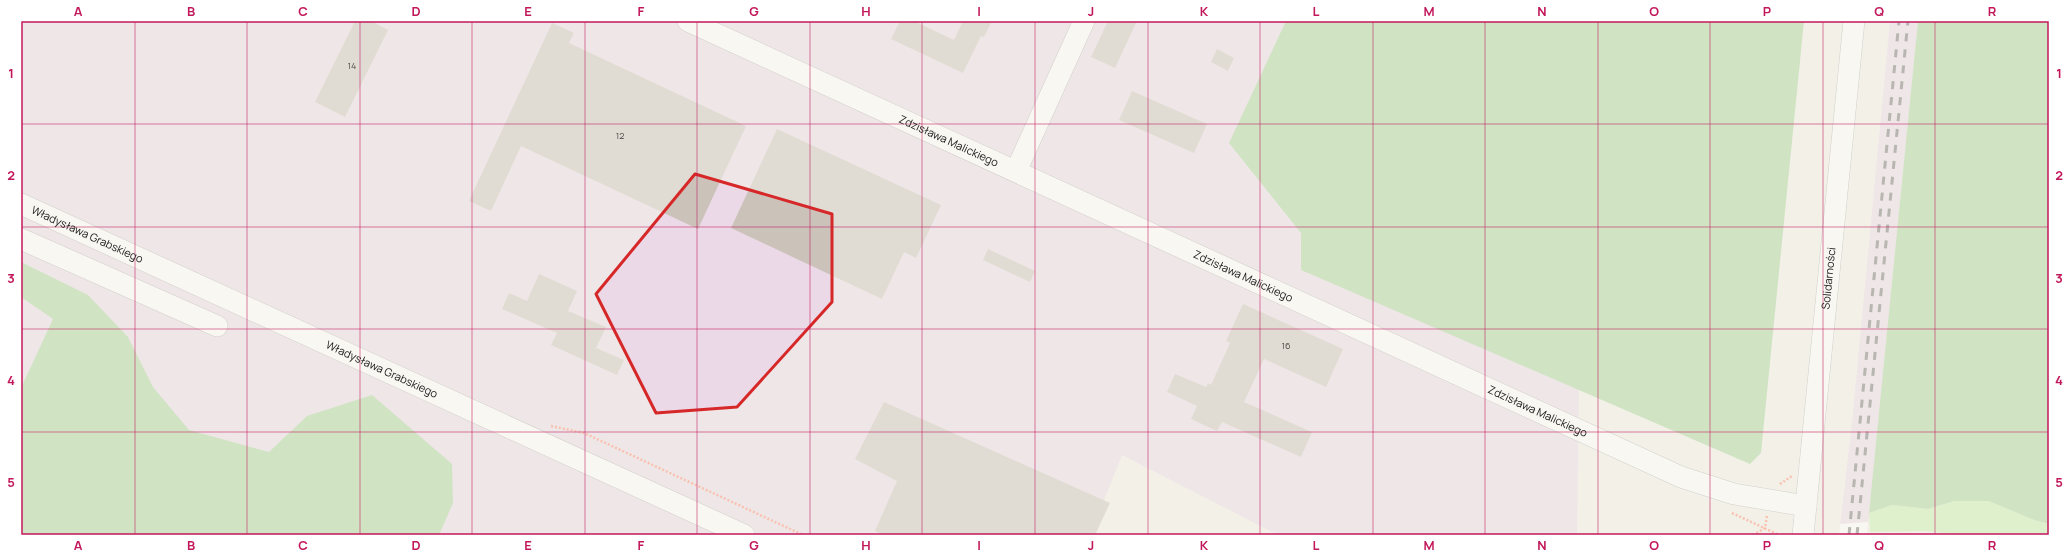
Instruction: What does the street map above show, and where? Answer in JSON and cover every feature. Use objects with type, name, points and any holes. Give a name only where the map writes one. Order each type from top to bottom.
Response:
[{"type":"street","name":"Zdzisława Malickiego","points":[[688,21],[1681,477],[1734,494],[1806,506]]},
{"type":"street","points":[[1016,171],[1084,21]]},
{"type":"street","name":"Solidarności","points":[[1803,535],[1854,21]]},
{"type":"street","name":"Władysława Grabskiego","points":[[21,204],[744,535]]},
{"type":"street","points":[[21,238],[217,326]]},
{"type":"path","points":[[1774,485],[1781,484],[1792,476],[1795,470]]},
{"type":"path","points":[[694,485],[803,535]]},
{"type":"path","points":[[1753,535],[1765,528],[1779,535]]},
{"type":"path","points":[[1876,535],[1927,535]]},
{"type":"highlighted area","points":[[695,174],[832,214],[832,302],[737,407],[656,413],[596,294]]},
{"type":"shaded area","points":[[21,21],[1584,21],[1577,535],[1278,535],[1122,455],[1090,535],[21,535]]},
{"type":"shaded area","points":[[1890,21],[1918,21],[1912,87],[1867,535],[1839,535],[1852,423]]},
{"type":"green space","points":[[1286,21],[1804,21],[1761,453],[1750,464],[1301,270],[1301,233],[1229,143]]},
{"type":"green space","points":[[1918,21],[2049,21],[2049,524],[2034,520],[1989,501],[1954,501],[1928,509],[1892,505],[1869,513]]},
{"type":"green space","points":[[21,262],[88,295],[128,337],[153,387],[189,430],[269,452],[307,416],[372,395],[452,464],[453,503],[439,535],[21,535],[21,388],[53,319],[21,297]]},
{"type":"green space","points":[[1954,501],[1990,501],[2034,520],[2049,524],[2049,535],[1966,535],[1923,531],[1870,532],[1869,513],[1892,505],[1928,509]]},
{"type":"pier","points":[[1868,522],[1867,535],[1839,535],[1840,524]]},
{"type":"building","points":[[355,21],[371,21],[388,30],[345,117],[315,102]]},
{"type":"building","points":[[900,21],[914,21],[954,40],[963,21],[992,21],[984,37],[981,36],[963,73],[891,39]]},
{"type":"building","points":[[1108,21],[1137,21],[1115,68],[1091,57]]},
{"type":"building","points":[[552,23],[574,33],[569,43],[746,126],[698,229],[521,146],[491,211],[469,201]]},
{"type":"building","points":[[1217,49],[1234,58],[1228,71],[1211,62]]},
{"type":"building","points":[[1132,91],[1207,124],[1194,153],[1119,120]]},
{"type":"building","points":[[777,129],[941,205],[916,258],[904,252],[882,299],[731,228]]},
{"type":"building","points":[[988,249],[1035,271],[1030,282],[983,260]]},
{"type":"building","points":[[539,274],[577,291],[568,311],[606,327],[596,348],[624,360],[617,375],[551,345],[557,333],[502,309],[509,293],[527,301]]},
{"type":"building","points":[[1243,304],[1343,349],[1326,387],[1264,359],[1244,402],[1312,432],[1301,457],[1222,422],[1217,431],[1191,419],[1197,406],[1167,392],[1175,374],[1206,387],[1208,383],[1211,385],[1230,343],[1226,341]]},
{"type":"building","points":[[884,402],[1110,503],[1095,535],[883,535],[875,531],[897,481],[855,459]]},
{"type":"railway","points":[[1849,535],[1899,21]]},
{"type":"railway","points":[[1857,535],[1908,21]]}]
